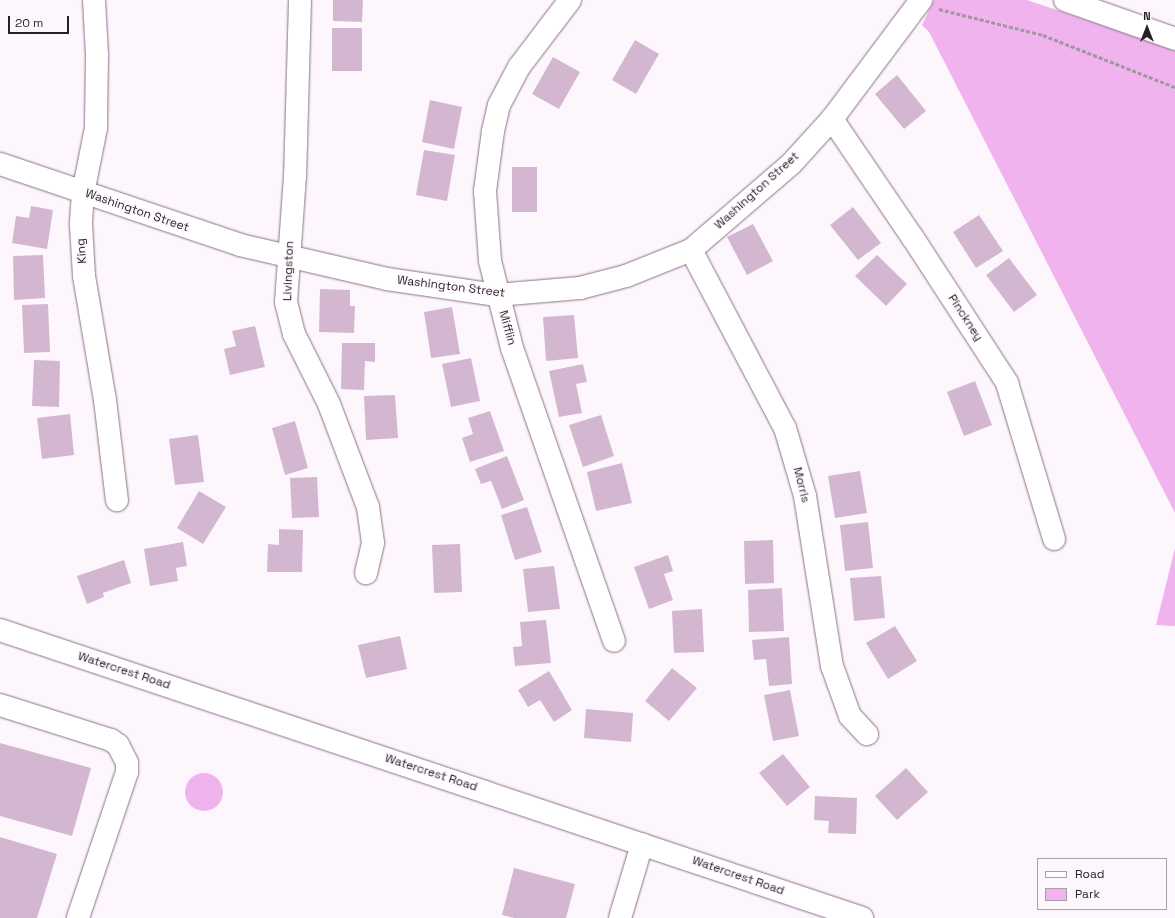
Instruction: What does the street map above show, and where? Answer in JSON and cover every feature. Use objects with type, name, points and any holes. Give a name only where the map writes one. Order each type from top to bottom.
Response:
[{"type":"street","name":"King","points":[[94,0],[98,55],[96,128],[83,193],[81,224],[84,276],[105,400],[117,500]]},
{"type":"street","name":"Livingston","points":[[300,0],[295,176],[286,302],[294,334],[329,404],[368,507],[373,543],[366,573]]},
{"type":"street","name":"Mifflin","points":[[570,0],[519,67],[499,105],[492,131],[485,191],[490,261],[512,348],[614,641]]},
{"type":"street","points":[[1065,0],[1175,39]]},
{"type":"street","name":"Washington Street","points":[[0,164],[225,240],[288,258],[387,279],[498,295],[580,288],[626,276],[691,250],[791,164],[832,119],[929,4]]},
{"type":"street","name":"Pinckney","points":[[832,119],[913,238],[1007,383],[1054,539]]},
{"type":"street","name":"Morris","points":[[691,250],[785,428],[805,496],[832,666],[850,716],[867,734]]},
{"type":"street","name":"Watercrest Road","points":[[0,630],[862,918]]},
{"type":"street","points":[[0,706],[111,740],[118,745],[127,763],[127,772],[78,918]]},
{"type":"street","points":[[620,918],[642,844]]},
{"type":"path","points":[[929,4],[1043,35],[1175,86]]},
{"type":"green space","points":[[934,0],[1027,0],[1175,50],[1175,513],[929,32],[922,25]]},
{"type":"green space","points":[[1175,548],[1175,626],[1156,625]]},
{"type":"green space","points":[[204,773],[217,779],[223,792],[217,805],[204,811],[191,805],[185,792],[191,779]]},
{"type":"building","points":[[333,0],[363,0],[362,22],[333,21]]},
{"type":"building","points":[[332,28],[362,28],[362,71],[332,71]]},
{"type":"building","points":[[635,40],[659,54],[636,94],[612,80]]},
{"type":"building","points":[[553,57],[580,72],[559,109],[532,94]]},
{"type":"building","points":[[897,75],[926,111],[904,129],[875,94]]},
{"type":"building","points":[[430,100],[462,107],[454,149],[422,142]]},
{"type":"building","points":[[424,150],[455,155],[447,201],[416,195]]},
{"type":"building","points":[[512,167],[537,167],[537,212],[512,212]]},
{"type":"building","points":[[31,206],[53,210],[47,249],[12,243],[16,216],[29,218]]},
{"type":"building","points":[[853,207],[881,243],[858,260],[830,225]]},
{"type":"building","points":[[979,215],[1003,251],[976,268],[953,232]]},
{"type":"building","points":[[753,224],[773,261],[747,275],[727,237]]},
{"type":"building","points":[[43,255],[45,298],[14,300],[13,256]]},
{"type":"building","points":[[877,255],[907,284],[886,306],[855,276]]},
{"type":"building","points":[[1009,258],[1037,295],[1014,312],[986,275]]},
{"type":"building","points":[[320,289],[350,290],[350,306],[355,306],[354,333],[319,332]]},
{"type":"building","points":[[48,304],[50,352],[24,353],[22,305]]},
{"type":"building","points":[[452,307],[460,354],[431,358],[424,312]]},
{"type":"building","points":[[574,315],[578,358],[546,361],[543,317]]},
{"type":"building","points":[[255,326],[265,367],[230,375],[224,349],[236,346],[232,331]]},
{"type":"building","points":[[342,343],[375,343],[375,362],[365,361],[364,390],[341,389]]},
{"type":"building","points":[[471,358],[480,401],[451,407],[442,364]]},
{"type":"building","points":[[34,360],[60,361],[59,407],[32,406]]},
{"type":"building","points":[[583,364],[587,382],[576,384],[582,413],[559,417],[549,371]]},
{"type":"building","points":[[975,381],[992,425],[964,436],[947,392]]},
{"type":"building","points":[[395,395],[398,438],[366,440],[364,396]]},
{"type":"building","points":[[490,411],[504,451],[470,462],[462,438],[473,434],[468,418]]},
{"type":"building","points":[[70,414],[74,455],[42,459],[37,418]]},
{"type":"building","points":[[601,415],[614,456],[583,467],[569,425]]},
{"type":"building","points":[[295,421],[308,468],[285,475],[272,428]]},
{"type":"building","points":[[198,435],[204,482],[175,485],[169,439]]},
{"type":"building","points":[[507,456],[524,500],[502,509],[491,481],[481,484],[475,469]]},
{"type":"building","points":[[622,463],[632,503],[596,511],[587,472]]},
{"type":"building","points":[[860,471],[867,513],[835,518],[828,476]]},
{"type":"building","points":[[317,477],[319,517],[292,518],[290,478]]},
{"type":"building","points":[[199,491],[226,507],[203,544],[177,528]]},
{"type":"building","points":[[527,507],[542,552],[515,560],[501,515]]},
{"type":"building","points":[[868,522],[873,568],[845,571],[840,525]]},
{"type":"building","points":[[279,529],[303,530],[302,572],[267,572],[268,544],[279,545]]},
{"type":"building","points":[[773,540],[774,583],[745,584],[744,541]]},
{"type":"building","points":[[183,542],[187,566],[176,568],[178,581],[150,586],[144,549]]},
{"type":"building","points":[[460,544],[462,592],[434,593],[432,545]]},
{"type":"building","points":[[668,555],[673,571],[664,574],[673,600],[649,609],[634,567]]},
{"type":"building","points":[[124,560],[131,583],[103,593],[104,597],[87,604],[77,576]]},
{"type":"building","points":[[554,566],[560,609],[528,612],[523,569]]},
{"type":"building","points":[[881,576],[885,618],[854,621],[850,578]]},
{"type":"building","points":[[782,588],[784,631],[749,632],[748,590]]},
{"type":"building","points":[[702,609],[704,652],[674,653],[672,611]]},
{"type":"building","points":[[546,620],[551,663],[515,666],[513,647],[522,646],[520,622]]},
{"type":"building","points":[[895,626],[917,661],[888,679],[866,643]]},
{"type":"building","points":[[400,636],[407,669],[366,678],[358,645]]},
{"type":"building","points":[[789,637],[792,684],[769,686],[766,659],[754,660],[752,640]]},
{"type":"building","points":[[672,668],[697,688],[669,721],[645,701]]},
{"type":"building","points":[[549,671],[572,710],[554,722],[540,700],[528,707],[518,690]]},
{"type":"building","points":[[790,690],[799,736],[773,741],[764,695]]},
{"type":"building","points":[[586,709],[633,713],[631,742],[584,738]]},
{"type":"building","points":[[0,743],[91,768],[72,836],[0,816]]},
{"type":"building","points":[[783,754],[810,787],[787,806],[759,773]]},
{"type":"building","points":[[906,768],[928,792],[897,820],[875,796]]},
{"type":"building","points":[[815,796],[857,798],[856,834],[828,833],[829,821],[814,820]]},
{"type":"building","points":[[0,837],[57,854],[37,918],[0,918]]},
{"type":"building","points":[[514,868],[575,884],[566,918],[515,918],[502,915]]}]
